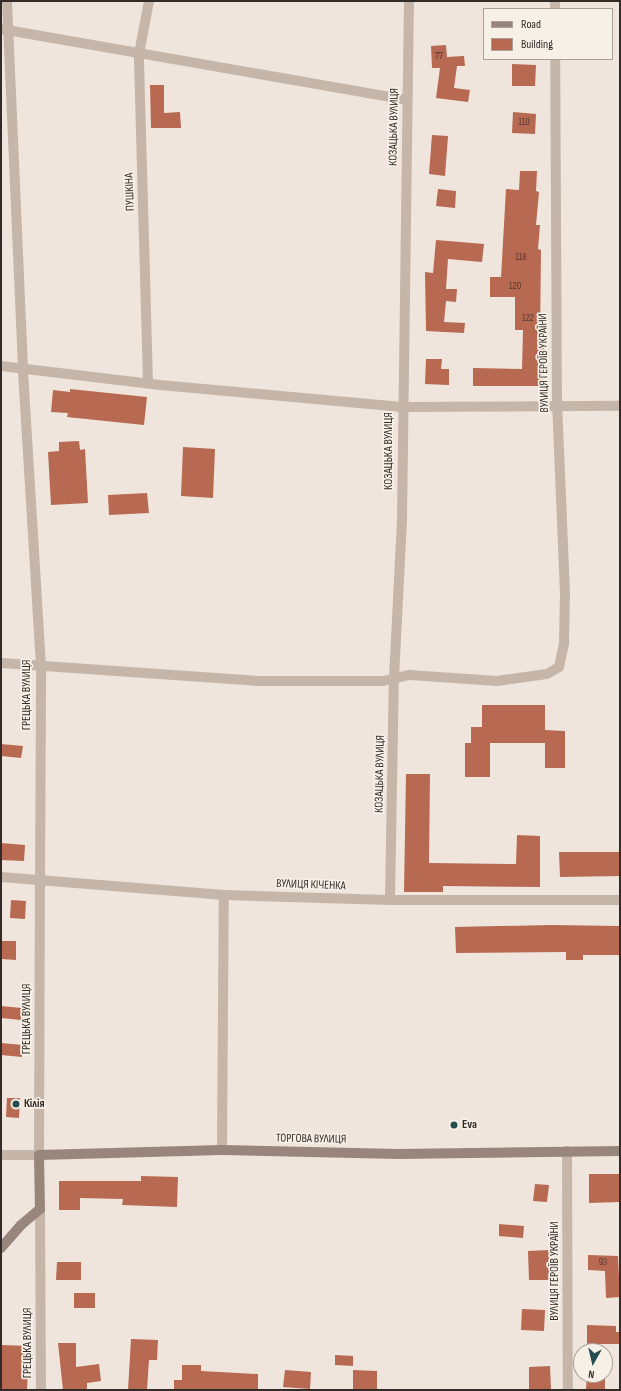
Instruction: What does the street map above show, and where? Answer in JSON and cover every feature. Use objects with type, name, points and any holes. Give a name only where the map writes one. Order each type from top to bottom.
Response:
[{"type":"main road","name":"ТОРГОВА ВУЛИЦЯ","points":[[39,1155],[222,1150],[398,1154],[620,1151]]},
{"type":"main road","name":"ГРЕЦЬКА ВУЛИЦЯ","points":[[39,1155],[40,1209]]},
{"type":"main road","points":[[1,1248],[21,1225],[40,1209]]},
{"type":"street","name":"ГРЕЦЬКА ВУЛИЦЯ","points":[[7,1],[4,29],[41,666],[39,1155]]},
{"type":"street","name":"ПУШКІНА","points":[[148,383],[139,54],[149,1]]},
{"type":"street","name":"КОЗАЦЬКА ВУЛИЦЯ","points":[[390,900],[394,678],[402,519],[402,407],[409,1]]},
{"type":"street","points":[[4,29],[407,100]]},
{"type":"street","name":"ВУЛИЦЯ ГЕРОЇВ УКРАЇНИ","points":[[394,678],[410,675],[497,681],[547,674],[559,667],[564,644],[565,593],[557,406],[555,60]]},
{"type":"street","points":[[1,366],[148,383],[402,407],[620,406]]},
{"type":"street","points":[[1,663],[257,681],[383,681],[394,678]]},
{"type":"street","name":"ВУЛИЦЯ КІЧЕНКА","points":[[1,877],[40,882],[224,895],[390,900],[620,900]]},
{"type":"street","points":[[222,1150],[224,895]]},
{"type":"street","name":"ВУЛИЦЯ ГЕРОЇВ УКРАЇНИ","points":[[567,1151],[568,1390]]},
{"type":"street","name":"ТОРГОВА ВУЛИЦЯ","points":[[1,1155],[39,1155]]},
{"type":"street","name":"ГРЕЦЬКА ВУЛИЦЯ","points":[[40,1209],[41,1390]]},
{"type":"building","points":[[446,45],[447,57],[464,56],[465,66],[457,66],[454,88],[470,90],[468,102],[436,98],[440,68],[432,68],[431,46]]},
{"type":"building","points":[[512,64],[536,65],[535,86],[512,86]]},
{"type":"building","points":[[150,85],[164,85],[164,113],[180,112],[181,128],[151,128]]},
{"type":"building","points":[[513,112],[536,114],[535,134],[512,133]]},
{"type":"building","points":[[432,135],[448,136],[445,176],[429,174]]},
{"type":"building","points":[[520,171],[537,171],[536,191],[539,192],[536,225],[540,225],[538,249],[541,250],[540,338],[544,338],[543,386],[473,386],[473,368],[522,369],[523,330],[515,330],[515,297],[490,297],[490,277],[501,277],[506,189],[519,190]]},
{"type":"building","points":[[438,189],[456,191],[455,208],[436,206]]},
{"type":"building","points":[[436,240],[484,244],[482,262],[448,259],[446,289],[457,289],[456,302],[446,301],[444,322],[465,323],[464,333],[426,331],[425,272],[433,273]]},
{"type":"building","points":[[426,359],[442,359],[441,369],[449,369],[449,385],[425,384]]},
{"type":"building","points":[[70,389],[147,397],[144,425],[67,417],[68,413],[51,412],[53,390],[70,392]]},
{"type":"building","points":[[79,441],[80,450],[85,449],[88,503],[51,505],[48,452],[59,451],[59,442]]},
{"type":"building","points":[[183,447],[215,449],[213,498],[181,496]]},
{"type":"building","points":[[147,493],[149,513],[109,515],[108,495]]},
{"type":"building","points":[[482,705],[545,705],[545,730],[565,731],[565,768],[545,768],[545,743],[490,743],[490,777],[465,777],[465,743],[471,743],[471,727],[482,727]]},
{"type":"building","points":[[1,744],[23,746],[21,758],[1,756]]},
{"type":"building","points":[[406,774],[430,774],[429,863],[516,864],[517,835],[540,836],[540,887],[443,886],[443,892],[404,892]]},
{"type":"building","points":[[1,843],[25,845],[24,861],[1,860]]},
{"type":"building","points":[[559,852],[620,852],[620,876],[560,877]]},
{"type":"building","points":[[11,900],[26,901],[25,919],[10,918]]},
{"type":"building","points":[[551,925],[620,926],[620,955],[583,955],[583,960],[566,960],[566,952],[456,953],[455,927]]},
{"type":"building","points":[[1,941],[16,941],[16,960],[1,959]]},
{"type":"building","points":[[1,1006],[22,1008],[21,1020],[1,1018]]},
{"type":"building","points":[[1,1043],[23,1045],[22,1057],[1,1055]]},
{"type":"building","points":[[7,1098],[20,1098],[19,1118],[6,1117]]},
{"type":"building","points":[[589,1174],[620,1174],[620,1202],[589,1203]]},
{"type":"building","points":[[141,1176],[178,1177],[177,1207],[122,1205],[123,1199],[80,1198],[80,1210],[59,1210],[59,1181],[141,1181]]},
{"type":"building","points":[[535,1184],[549,1185],[547,1202],[533,1201]]},
{"type":"building","points":[[499,1224],[524,1226],[523,1238],[499,1236]]},
{"type":"building","points":[[549,1250],[550,1280],[529,1280],[528,1251]]},
{"type":"building","points":[[588,1255],[618,1256],[620,1297],[606,1298],[605,1271],[588,1270]]},
{"type":"building","points":[[57,1262],[81,1262],[81,1280],[56,1280]]},
{"type":"building","points":[[74,1293],[95,1293],[95,1308],[74,1308]]},
{"type":"building","points":[[522,1309],[545,1310],[544,1331],[521,1330]]},
{"type":"building","points":[[587,1325],[616,1326],[616,1332],[620,1332],[620,1344],[587,1343]]},
{"type":"building","points":[[131,1339],[158,1340],[157,1360],[149,1360],[147,1390],[128,1390]]},
{"type":"building","points":[[58,1343],[76,1343],[76,1367],[99,1364],[101,1381],[87,1383],[87,1390],[63,1390]]},
{"type":"building","points":[[1,1345],[29,1346],[27,1390],[1,1390]]},
{"type":"building","points":[[335,1355],[353,1356],[353,1366],[335,1365]]},
{"type":"building","points":[[182,1365],[201,1365],[201,1371],[258,1374],[258,1389],[174,1390],[174,1380],[182,1380]]},
{"type":"building","points":[[550,1366],[551,1389],[529,1389],[529,1367]]},
{"type":"building","points":[[285,1370],[311,1372],[310,1389],[283,1387]]},
{"type":"building","points":[[353,1370],[377,1371],[377,1390],[353,1390]]},
{"type":"building","points":[[586,1383],[605,1383],[605,1390],[586,1389]]},
{"type":"place","name":"Кілія","points":[[16,1104]]},
{"type":"place","name":"Eva","points":[[454,1125]]}]
